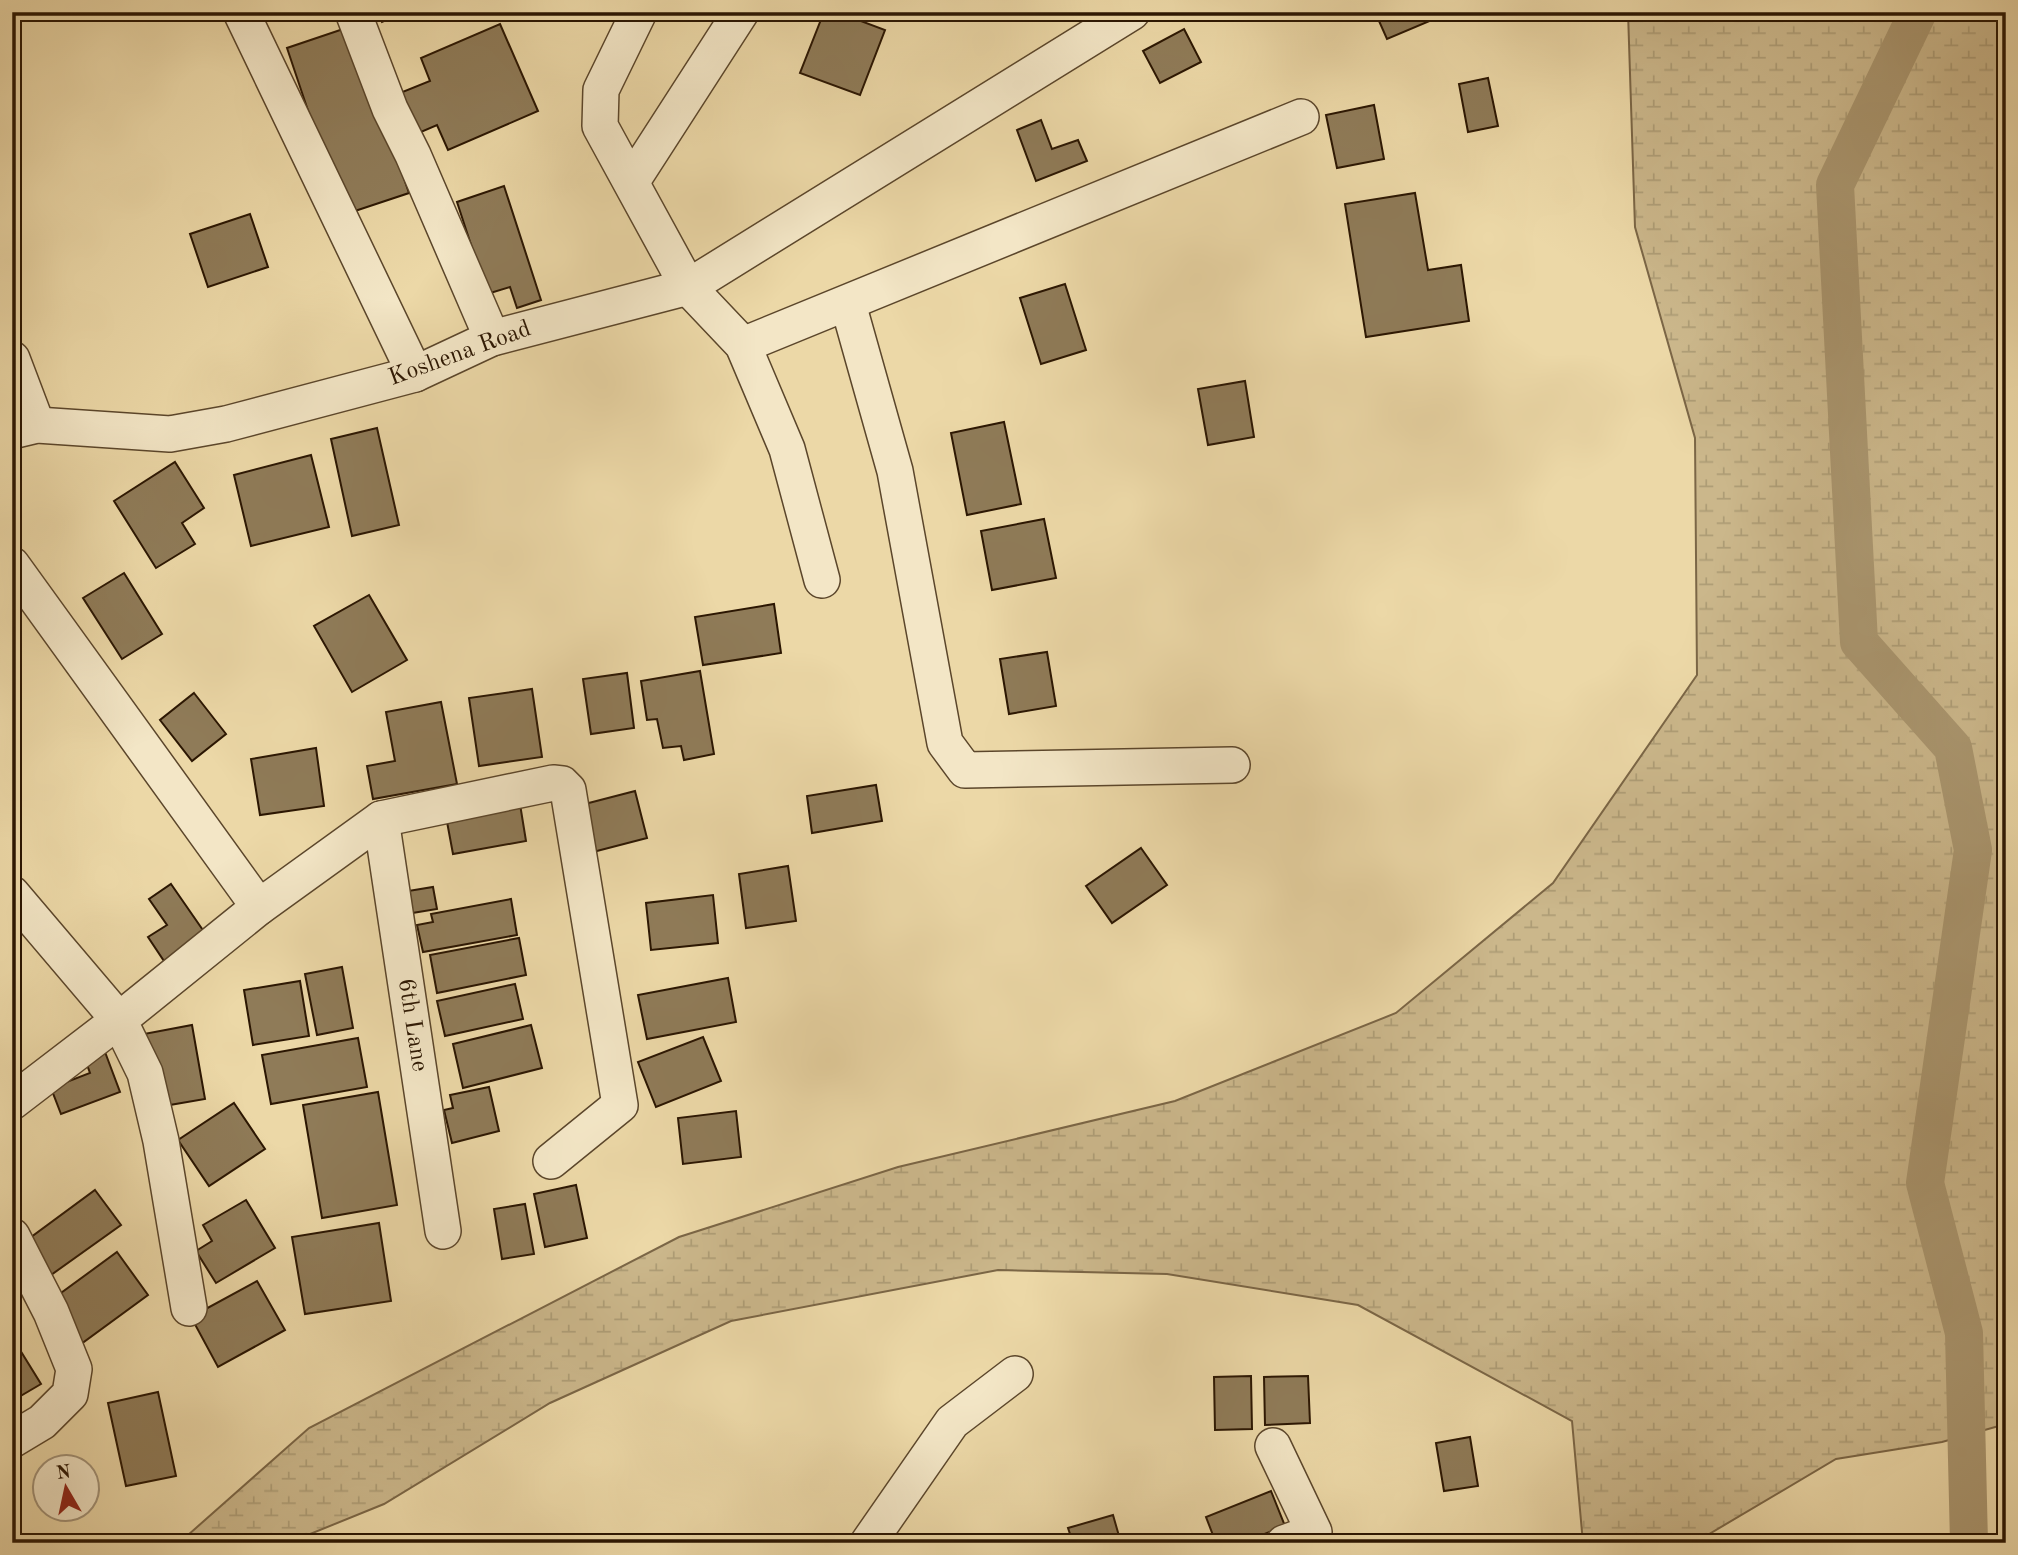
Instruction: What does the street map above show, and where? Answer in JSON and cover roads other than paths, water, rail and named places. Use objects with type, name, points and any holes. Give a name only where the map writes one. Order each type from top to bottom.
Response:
[{"type":"street","points":[[240,12],[415,374]]},
{"type":"street","points":[[353,12],[390,110],[413,155],[492,338]]},
{"type":"street","points":[[639,12],[601,90],[600,126],[688,286],[743,345],[787,449],[822,580]]},
{"type":"street","points":[[632,181],[741,12]]},
{"type":"street","name":"Koshena Road","points":[[24,428],[170,434],[226,424],[415,374],[492,338],[688,286],[1132,12]]},
{"type":"street","points":[[743,345],[1301,117]]},
{"type":"street","points":[[848,304],[895,471],[945,743],[965,770],[1232,765]]},
{"type":"street","points":[[12,359],[24,428]]},
{"type":"street","points":[[12,565],[259,907]]},
{"type":"street","points":[[12,1102],[259,907],[381,819],[553,783],[562,784],[568,790],[620,1105],[551,1161]]},
{"type":"street","name":"6th Lane","points":[[381,819],[443,1231]]},
{"type":"street","points":[[12,894],[119,1020],[145,1073],[161,1141],[189,1308]]},
{"type":"street","points":[[12,1236],[51,1312],[74,1369],[70,1394],[42,1422],[12,1440]]},
{"type":"street","points":[[868,1543],[952,1422],[1015,1374]]},
{"type":"street","points":[[1273,1446],[1314,1532],[1284,1543]]},
{"type":"waterway","points":[[1918,12],[1835,185],[1859,642],[1953,748],[1973,850],[1925,1183],[1964,1333],[1969,1543]]}]
